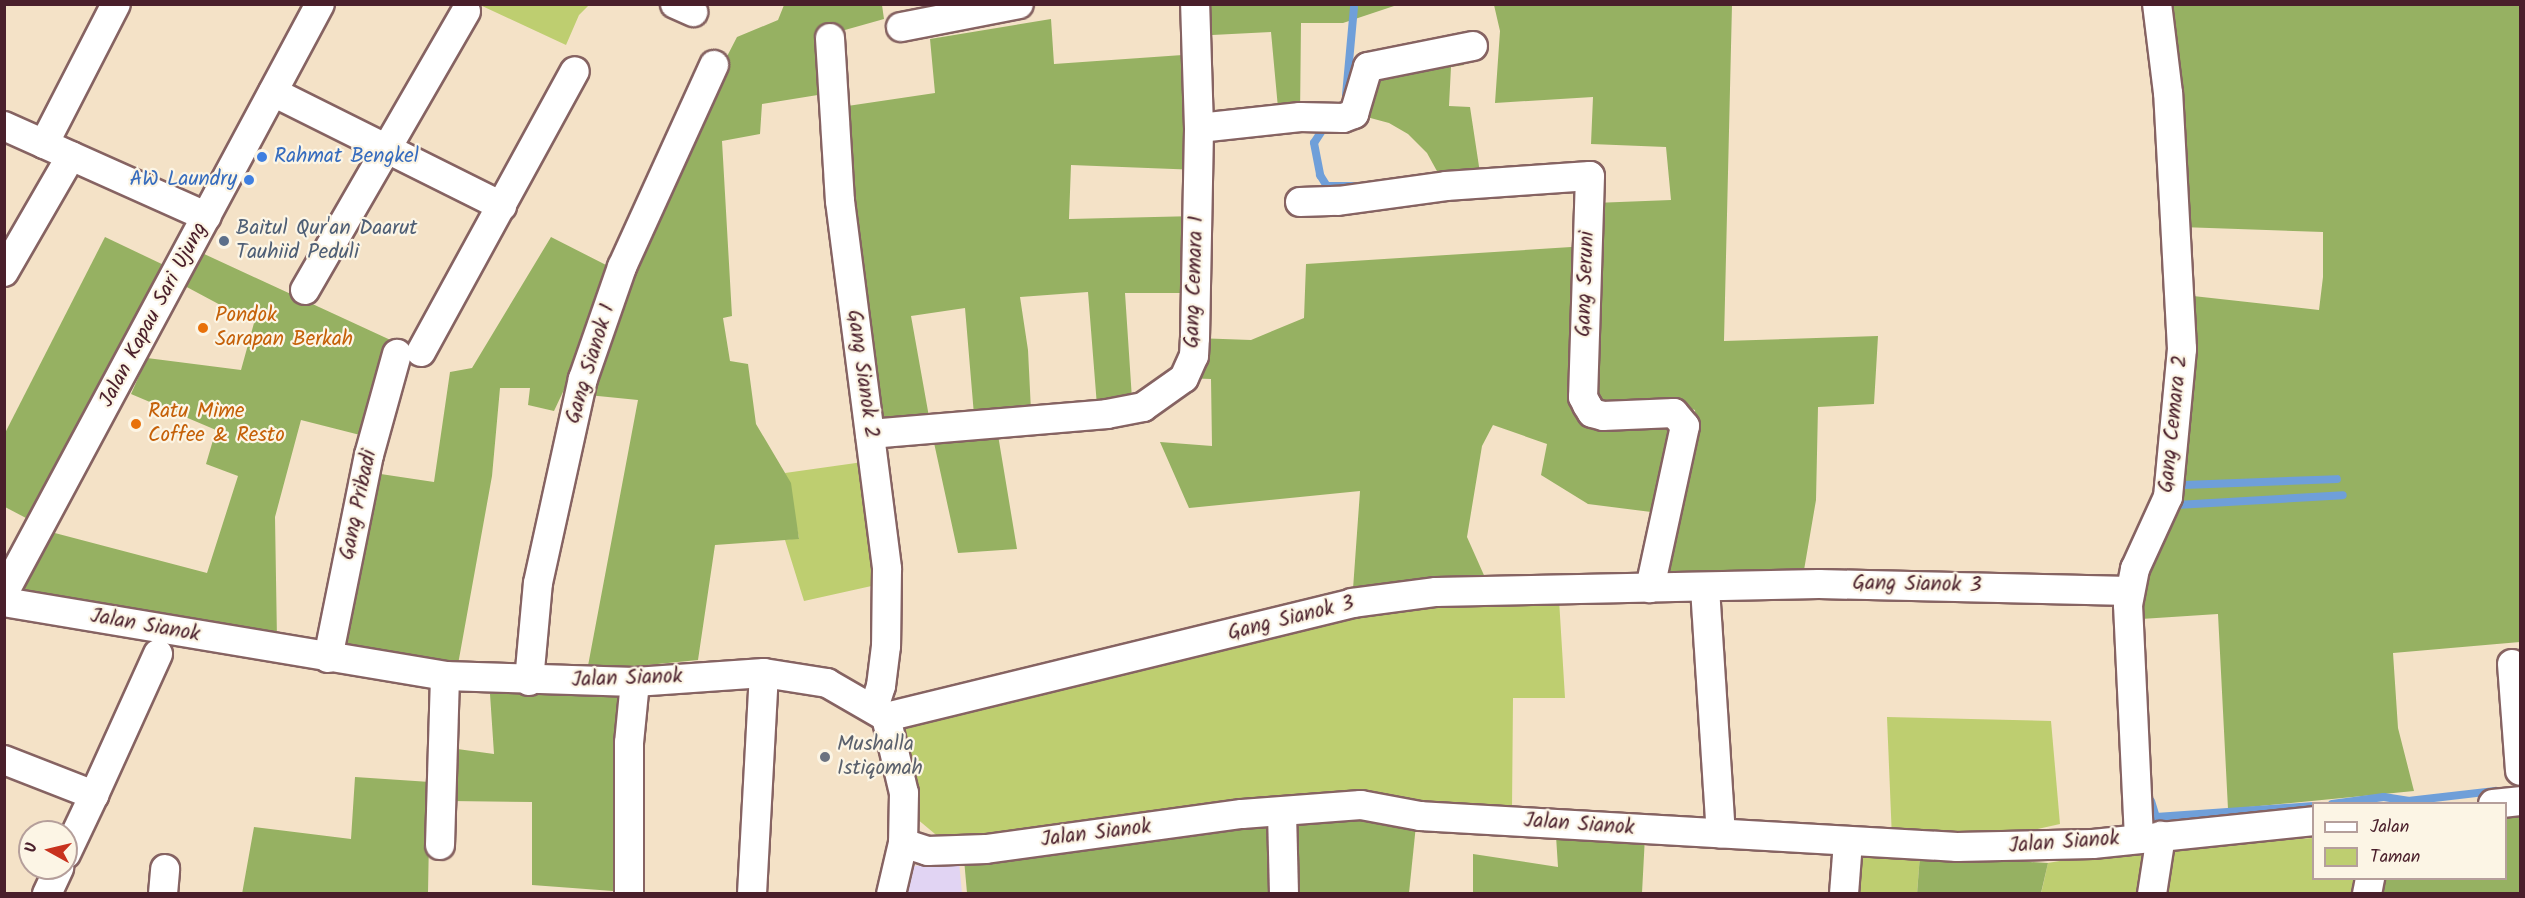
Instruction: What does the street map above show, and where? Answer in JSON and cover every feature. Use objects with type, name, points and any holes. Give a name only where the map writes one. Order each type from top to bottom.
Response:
[{"type":"street","points":[[44,144],[116,4]]},
{"type":"street","name":"Jalan Kapau Sari Ujung","points":[[4,593],[320,4]]},
{"type":"street","points":[[901,27],[1019,4]]},
{"type":"street","name":"Gang Cemara 1","points":[[870,434],[1107,414],[1143,407],[1173,388],[1190,368],[1195,347],[1199,128],[1195,4]]},
{"type":"street","name":"Gang Cemara 2","points":[[2152,894],[2150,837],[2130,591],[2135,568],[2168,497],[2182,349],[2168,93],[2157,4]]},
{"type":"street","points":[[305,290],[466,11]]},
{"type":"street","name":"Gang Sianok 2","points":[[830,38],[840,201],[887,569],[886,646],[880,713]]},
{"type":"street","points":[[1199,128],[1300,117],[1336,118],[1354,114],[1368,67],[1473,46]]},
{"type":"street","name":"Gang Sianok 1","points":[[529,681],[538,583],[583,379],[622,267],[714,65]]},
{"type":"street","name":"Gang Pribadi","points":[[328,658],[369,456],[409,353],[502,206],[575,71]]},
{"type":"street","points":[[273,92],[502,206]]},
{"type":"street","points":[[4,126],[207,217]]},
{"type":"street","points":[[4,272],[71,156]]},
{"type":"street","name":"Gang Seruni","points":[[1300,202],[1338,201],[1446,186],[1590,176],[1583,397],[1592,413],[1616,417],[1674,413],[1685,426],[1650,588]]},
{"type":"street","name":"Gang Sianok 3","points":[[880,713],[1352,603],[1436,592],[1954,585],[2130,591]]},
{"type":"street","points":[[1705,588],[1721,833]]},
{"type":"street","name":"Jalan Sianok","points":[[4,602],[445,676],[529,681],[635,682],[764,673],[827,684],[880,713]]},
{"type":"street","points":[[78,829],[158,654]]},
{"type":"street","points":[[2512,664],[2520,771]]},
{"type":"street","points":[[752,894],[764,673]]},
{"type":"street","points":[[441,845],[445,676]]},
{"type":"street","points":[[629,894],[629,743],[635,682]]},
{"type":"street","points":[[880,713],[904,793],[903,843],[891,894]]},
{"type":"street","points":[[4,760],[94,795]]},
{"type":"street","name":"Jalan Sianok","points":[[903,843],[928,851],[987,849],[1282,812],[1361,805],[1420,816],[1848,842],[2027,848],[2312,821]]},
{"type":"street","points":[[1282,812],[1284,894]]},
{"type":"street","points":[[1844,894],[1848,842]]},
{"type":"street","points":[[47,894],[53,880]]},
{"type":"shaded area","points":[[959,862],[962,893],[901,894],[901,867]]},
{"type":"green space","points":[[480,5],[589,5],[579,15],[566,45]]},
{"type":"green space","points":[[784,5],[882,5],[884,19],[820,37],[824,94],[762,104],[760,134],[722,141],[732,316],[723,318],[730,361],[748,364],[756,424],[791,483],[799,539],[715,545],[698,660],[587,671],[638,400],[588,395],[620,295],[720,70],[737,37],[778,20]]},
{"type":"green space","points":[[1203,5],[1397,5],[1343,23],[1301,23],[1300,117],[1279,119],[1271,32],[1212,35]]},
{"type":"green space","points":[[1494,5],[1732,5],[1724,341],[1878,336],[1874,404],[1818,407],[1816,500],[1803,576],[1659,581],[1696,436],[1695,410],[1668,403],[1598,406],[1592,399],[1594,203],[1671,200],[1666,147],[1591,144],[1593,97],[1495,103],[1500,31]]},
{"type":"green space","points":[[2166,5],[2520,5],[2520,642],[2393,653],[2398,728],[2414,791],[2228,809],[2218,614],[2141,619],[2137,587],[2171,500],[2184,295],[2319,310],[2323,277],[2323,232],[2181,227]]},
{"type":"green space","points":[[1051,19],[1054,64],[1197,54],[1199,170],[1071,165],[1069,219],[1197,216],[1196,293],[1125,293],[1132,399],[1097,406],[1088,292],[1020,297],[1028,350],[1031,411],[974,415],[965,308],[911,316],[931,428],[996,423],[1017,549],[958,553],[931,429],[870,434],[834,108],[935,93],[930,39]]},
{"type":"green space","points":[[1460,57],[1464,65],[1451,67],[1449,106],[1470,107],[1480,173],[1438,173],[1427,153],[1408,134],[1389,123],[1363,116],[1375,75]]},
{"type":"green space","points":[[105,237],[168,267],[26,518],[5,507],[4,435]]},
{"type":"green space","points":[[551,237],[610,267],[594,326],[554,411],[528,405],[530,388],[500,388],[492,476],[457,670],[339,650],[374,473],[434,482],[450,372],[472,368]]},
{"type":"green space","points":[[1587,246],[1587,405],[1674,413],[1667,514],[1588,504],[1541,475],[1547,444],[1493,425],[1482,446],[1467,537],[1491,591],[1352,603],[1360,491],[1189,508],[1160,442],[1212,446],[1211,379],[1184,378],[1195,338],[1251,340],[1304,318],[1306,264]]},
{"type":"green space","points":[[202,253],[397,343],[368,437],[301,420],[275,517],[277,640],[28,600],[22,585],[51,532],[207,573],[238,476],[206,464],[216,430],[131,394],[147,358],[241,370],[254,323],[183,285]]},
{"type":"green space","points":[[863,462],[876,585],[804,601],[785,540],[799,538],[785,473]]},
{"type":"green space","points":[[1444,597],[1559,599],[1565,698],[1513,698],[1512,810],[972,842],[941,839],[910,813],[899,726],[1354,613]]},
{"type":"green space","points":[[619,690],[613,891],[532,885],[532,802],[450,801],[450,748],[494,754],[490,694]]},
{"type":"green space","points":[[1887,717],[2051,721],[2060,824],[2019,833],[1892,839]]},
{"type":"green space","points":[[355,777],[430,782],[428,893],[242,894],[254,827],[351,839]]},
{"type":"green space","points":[[1356,812],[1416,825],[1409,893],[1294,893],[1292,820]]},
{"type":"green space","points":[[2507,814],[2520,814],[2520,893],[2375,894],[2377,880],[2507,880]]},
{"type":"green space","points":[[1274,822],[1276,893],[967,893],[964,859]]},
{"type":"green space","points":[[1556,836],[1645,836],[1642,893],[1473,893],[1473,854],[1558,867]]},
{"type":"green space","points":[[2312,838],[2312,880],[2363,880],[2360,893],[2160,894],[2167,848]]},
{"type":"green space","points":[[2152,845],[2144,893],[2041,894],[2048,863]]},
{"type":"green space","points":[[1860,850],[1920,855],[1917,893],[1855,894]]},
{"type":"green space","points":[[1920,855],[2048,863],[2041,893],[1917,894]]},
{"type":"waterway","points":[[1346,95],[1354,7]]},
{"type":"waterway","points":[[1325,126],[1314,143],[1320,175],[1327,186],[1353,186]]},
{"type":"waterway","points":[[2184,485],[2337,479]]},
{"type":"waterway","points":[[2177,505],[2343,495]]},
{"type":"waterway","points":[[2347,802],[2384,797],[2408,801],[2495,791]]},
{"type":"waterway","points":[[2151,801],[2156,817],[2312,806]]},
{"type":"place","name":"Rahmat Bengkel","points":[[262,157]]},
{"type":"place","name":"AW Laundry","points":[[249,180]]},
{"type":"place","name":"Baitul Qur'an Daarut Tauhiid Peduli","points":[[224,241]]},
{"type":"place","name":"Pondok Sarapan Berkah","points":[[203,328]]},
{"type":"place","name":"Ratu Mime Coffee & Resto","points":[[136,424]]},
{"type":"place","name":"Mushalla Istiqomah","points":[[825,757]]}]
